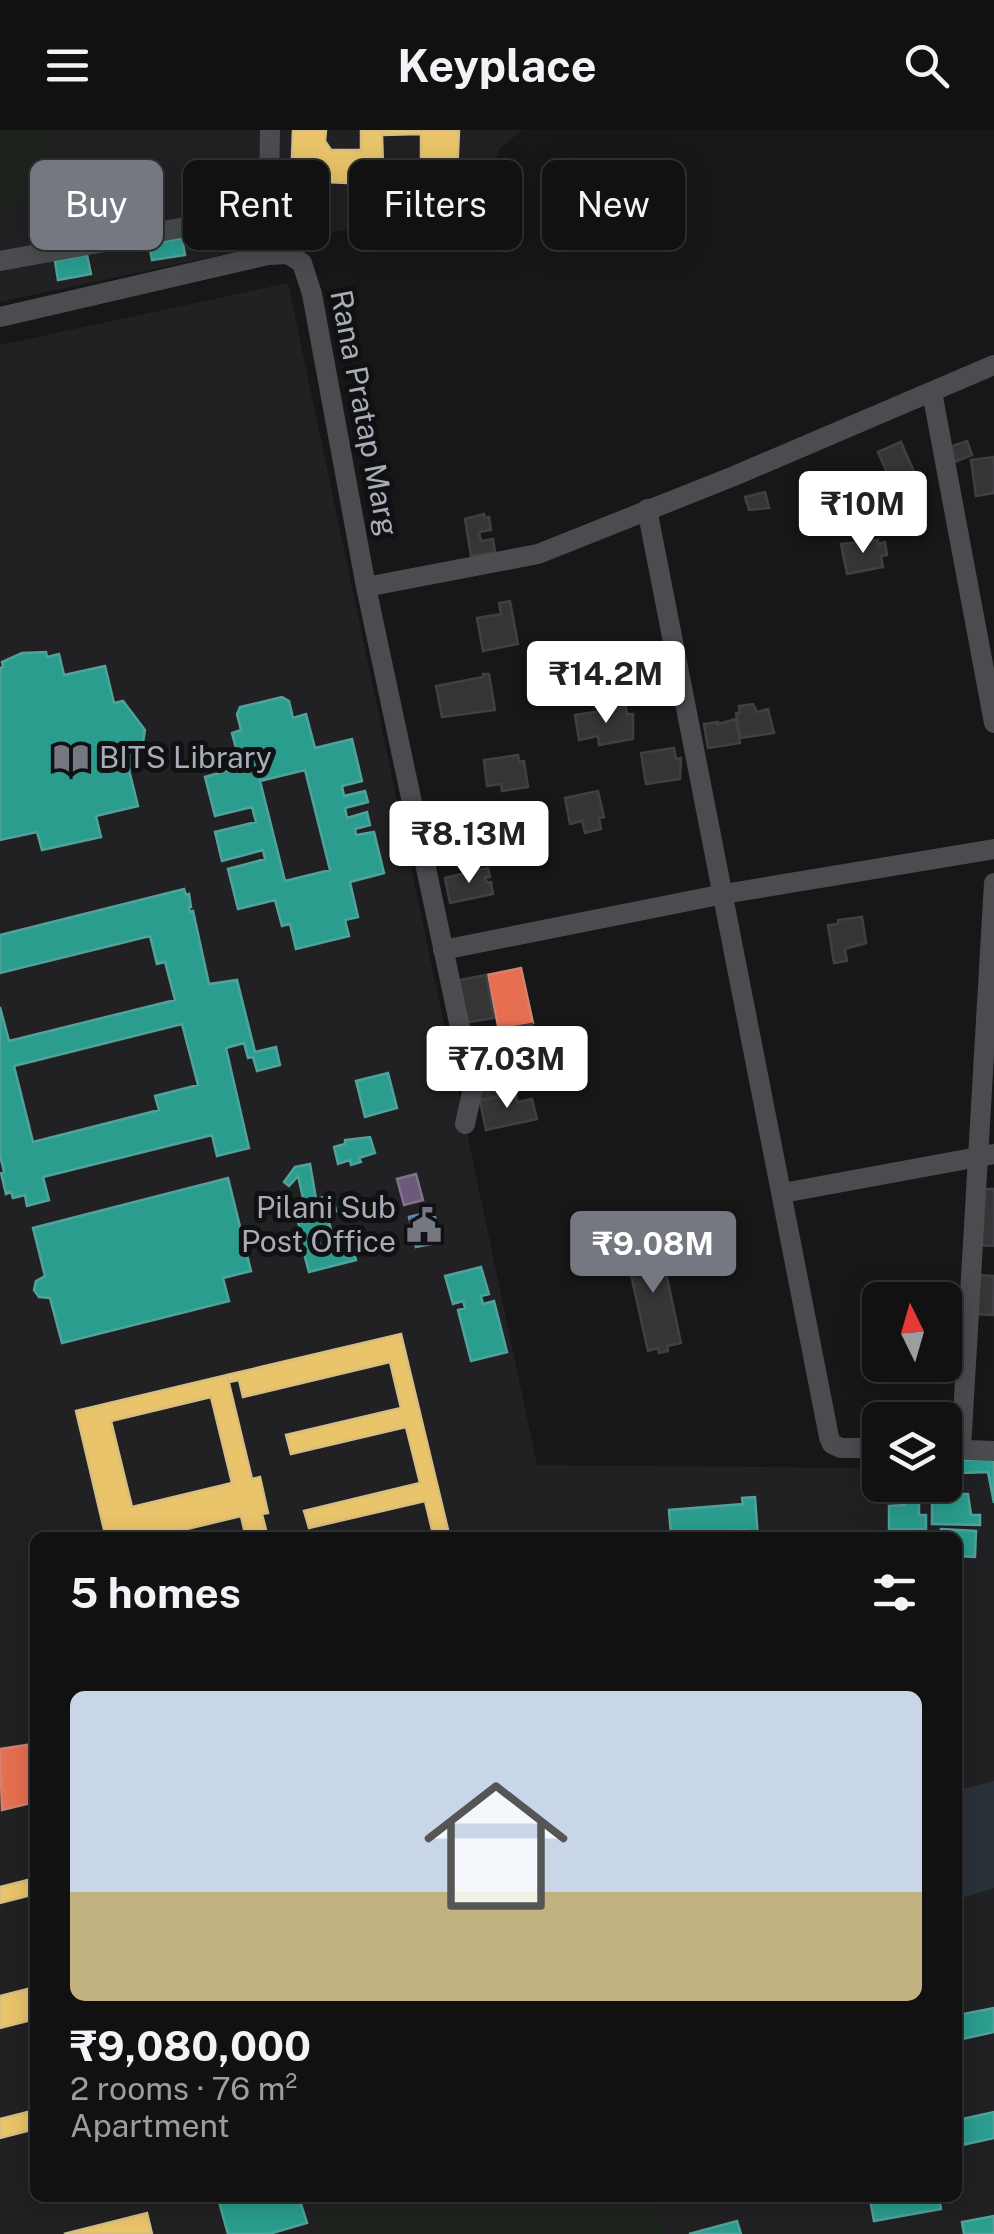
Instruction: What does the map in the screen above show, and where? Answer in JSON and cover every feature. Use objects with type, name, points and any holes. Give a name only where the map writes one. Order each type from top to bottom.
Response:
[{"type":"street","points":[[269,160],[270,130]]},
{"type":"street","points":[[0,261],[183,228]]},
{"type":"street","points":[[0,317],[268,255],[268,250]]},
{"type":"street","name":"Rana Pratap Marg","points":[[268,255],[288,254],[302,263],[312,294],[366,587]]},
{"type":"street","points":[[466,1124],[473,1088],[366,587],[538,554],[994,365]]},
{"type":"street","points":[[932,392],[994,723]]},
{"type":"street","points":[[647,509],[829,1437],[832,1444],[842,1448],[862,1448]]},
{"type":"street","points":[[443,950],[724,894],[994,849]]},
{"type":"street","points":[[958,1402],[986,1156],[994,883]]},
{"type":"street","points":[[783,1192],[986,1156]]},
{"type":"street","points":[[962,1449],[994,1451]]},
{"type":"shaded area","points":[[0,130],[523,130],[501,147],[495,160],[349,160],[349,229],[329,233],[329,160],[183,160],[183,250],[245,250],[0,302]]},
{"type":"shaded area","points":[[0,130],[44,130],[43,160],[30,160],[30,194],[0,208]]},
{"type":"shaded area","points":[[288,283],[537,1465],[862,1468],[862,1502],[962,1502],[962,1469],[994,1469],[994,2234],[0,2234],[0,345]]},
{"type":"shaded area","points":[[994,1781],[994,1888],[962,1898],[962,1789]]},
{"type":"shaded area","points":[[313,2202],[657,2202],[665,2234],[318,2234]]},
{"type":"building: Homes","points":[[293,130],[326,130],[325,141],[331,150],[361,150],[361,130],[459,130],[458,160],[421,160],[421,134],[382,135],[383,160],[349,160],[349,183],[329,182],[329,160],[292,160]]},
{"type":"building: Homes","points":[[401,1334],[449,1532],[433,1532],[425,1501],[309,1528],[304,1511],[420,1483],[406,1427],[291,1454],[286,1435],[401,1408],[390,1362],[243,1397],[239,1380],[229,1382],[227,1375]]},
{"type":"building: Homes","points":[[227,1375],[252,1479],[260,1477],[268,1513],[262,1514],[266,1532],[245,1532],[241,1516],[175,1532],[105,1532],[76,1411]],"holes":[[[211,1397],[232,1483],[132,1507],[111,1421]]]},
{"type":"building: Homes","points":[[30,1879],[30,1895],[0,1903],[0,1887]]},
{"type":"building: Homes","points":[[30,1988],[30,2020],[0,2028],[0,1996]]},
{"type":"building: Homes","points":[[30,2111],[30,2130],[0,2138],[0,2119]]},
{"type":"building: Homes","points":[[147,2213],[152,2234],[64,2234]]},
{"type":"building: Shops","points":[[521,968],[533,1023],[499,1030],[487,975]]},
{"type":"building: Shops","points":[[30,1744],[30,1803],[2,1810],[0,1749]]},
{"type":"building: Offices","points":[[416,1174],[423,1200],[404,1205],[397,1179]]},
{"type":"building: Schools","points":[[182,238],[185,255],[152,260],[150,250],[163,250],[163,241]]},
{"type":"building: Schools","points":[[87,255],[91,274],[58,280],[55,261]]},
{"type":"building: Schools","name":"BITS Library","points":[[46,652],[47,657],[59,654],[64,675],[105,666],[114,703],[123,701],[145,730],[139,767],[129,770],[138,806],[96,816],[101,837],[42,850],[37,832],[0,840],[0,668],[2,662],[22,653]]},
{"type":"building: Schools","points":[[282,697],[289,701],[293,718],[306,714],[315,748],[352,739],[362,781],[342,786],[344,796],[365,791],[368,802],[345,808],[347,818],[367,812],[370,825],[355,829],[356,835],[374,832],[384,873],[350,882],[358,917],[345,920],[349,936],[296,949],[290,924],[282,926],[275,900],[238,909],[228,869],[265,859],[263,850],[222,861],[215,832],[256,822],[252,807],[215,816],[205,777],[241,767],[232,733],[241,730],[237,714],[240,707]],"holes":[[[305,770],[330,870],[285,881],[260,781]]]},
{"type":"building: Schools","points":[[184,889],[189,894],[209,984],[237,980],[255,1052],[276,1047],[280,1065],[257,1071],[244,1043],[226,1048],[249,1148],[217,1156],[212,1135],[43,1177],[49,1200],[27,1206],[25,1195],[13,1198],[11,1192],[6,1194],[0,1155],[0,1007],[9,1041],[175,1000],[165,962],[157,964],[150,936],[0,973],[0,935]],"holes":[[[182,1024],[198,1085],[155,1096],[159,1110],[33,1142],[14,1066]]]},
{"type":"building: Schools","points":[[388,1073],[397,1108],[365,1117],[356,1081]]},
{"type":"building: Schools","points":[[370,1137],[375,1153],[351,1165],[350,1160],[338,1164],[334,1147],[345,1144],[345,1140]]},
{"type":"building: Schools","points":[[310,1164],[316,1199],[332,1195],[336,1211],[327,1213],[331,1230],[317,1233],[320,1246],[336,1242],[338,1251],[353,1247],[356,1260],[309,1272],[292,1205],[304,1202],[298,1176],[289,1186],[284,1182],[295,1167]]},
{"type":"building: Schools","points":[[228,1178],[251,1271],[223,1278],[229,1301],[62,1343],[50,1298],[39,1297],[34,1290],[36,1281],[45,1276],[33,1228]]},
{"type":"building: Schools","points":[[481,1267],[489,1294],[481,1296],[483,1304],[494,1301],[507,1352],[471,1361],[458,1310],[465,1308],[463,1301],[453,1304],[445,1276]]},
{"type":"building: Schools","points":[[994,1459],[994,1503],[988,1472],[962,1473],[962,1460]]},
{"type":"building: Schools","points":[[962,1494],[968,1494],[971,1515],[980,1515],[980,1525],[932,1524],[932,1502],[962,1502]]},
{"type":"building: Schools","points":[[755,1497],[758,1532],[671,1532],[669,1510],[743,1504],[742,1498]]},
{"type":"building: Schools","points":[[919,1502],[919,1515],[926,1515],[926,1529],[889,1530],[889,1506]]},
{"type":"building: Schools","points":[[976,1531],[975,1557],[962,1556],[962,1532],[941,1532]]},
{"type":"building: Schools","points":[[994,2008],[994,2032],[962,2039],[962,2014]]},
{"type":"building: Schools","points":[[994,2112],[994,2138],[962,2145],[962,2119]]},
{"type":"building: Schools","points":[[219,2202],[300,2202],[307,2223],[269,2234],[228,2234]]},
{"type":"building: Schools","points":[[871,2202],[940,2202],[941,2209],[874,2221]]},
{"type":"building: Schools","points":[[994,2216],[994,2234],[964,2234],[962,2222]]},
{"type":"building: Schools","points":[[737,2221],[741,2234],[689,2234]]},
{"type":"building: Public","name":"Pilani Sub Post Office","points":[[434,1213],[439,1233],[434,1234],[436,1243],[416,1247],[409,1217]]},
{"type":"building: Other","points":[[967,441],[972,455],[954,462],[949,447]]},
{"type":"building: Other","points":[[901,442],[915,474],[892,484],[878,452]]},
{"type":"building: Other","points":[[994,457],[994,493],[976,496],[971,460]]},
{"type":"building: Other","points":[[765,492],[769,508],[749,510],[745,497]]},
{"type":"building: Other","points":[[484,514],[489,517],[491,530],[479,532],[481,541],[493,539],[495,552],[471,556],[465,519]]},
{"type":"building: Other","points":[[878,540],[878,544],[885,542],[887,555],[881,556],[883,567],[847,574],[841,544]]},
{"type":"building: Other","points":[[510,601],[518,644],[483,651],[477,618],[501,614],[499,603]]},
{"type":"building: Other","points":[[629,648],[631,659],[635,659],[637,688],[584,697],[577,657]]},
{"type":"building: Other","points":[[489,674],[495,710],[442,717],[436,686]]},
{"type":"building: Other","points":[[753,704],[757,712],[768,709],[774,733],[740,738],[736,713],[740,713],[739,706]]},
{"type":"building: Other","points":[[626,707],[627,714],[633,714],[633,739],[599,745],[598,736],[579,740],[575,715]]},
{"type":"building: Other","points":[[736,719],[740,743],[708,748],[704,724]]},
{"type":"building: Other","points":[[674,748],[676,759],[681,758],[680,779],[646,784],[641,753]]},
{"type":"building: Other","points":[[518,755],[519,762],[524,761],[528,787],[502,791],[501,784],[487,786],[484,760]]},
{"type":"building: Other","points":[[598,791],[604,817],[599,818],[601,829],[585,833],[582,821],[570,824],[565,798]]},
{"type":"building: Other","points":[[488,868],[490,877],[485,878],[487,883],[491,882],[493,894],[450,903],[445,878]]},
{"type":"building: Other","points":[[862,917],[866,943],[845,949],[847,961],[834,963],[828,925]]},
{"type":"building: Other","points":[[486,975],[494,1018],[463,1023],[455,981]]},
{"type":"building: Other","points":[[532,1024],[536,1042],[503,1049],[499,1030]]},
{"type":"building: Other","points":[[500,1056],[504,1071],[511,1069],[516,1093],[480,1100],[471,1062]]},
{"type":"building: Other","points":[[516,1093],[517,1102],[532,1099],[537,1119],[486,1130],[480,1101]]},
{"type":"building: Other","points":[[977,1189],[994,1189],[994,1246],[975,1245]]},
{"type":"building: Other","points":[[659,1240],[681,1343],[667,1346],[668,1351],[659,1353],[658,1348],[648,1351],[625,1248]]},
{"type":"building: Other","points":[[978,1275],[994,1276],[993,1315],[976,1314]]},
{"type":"place","name":"BITS Library","points":[[71,758]]},
{"type":"place","name":"Pilani Sub Post Office","points":[[424,1225]]}]
